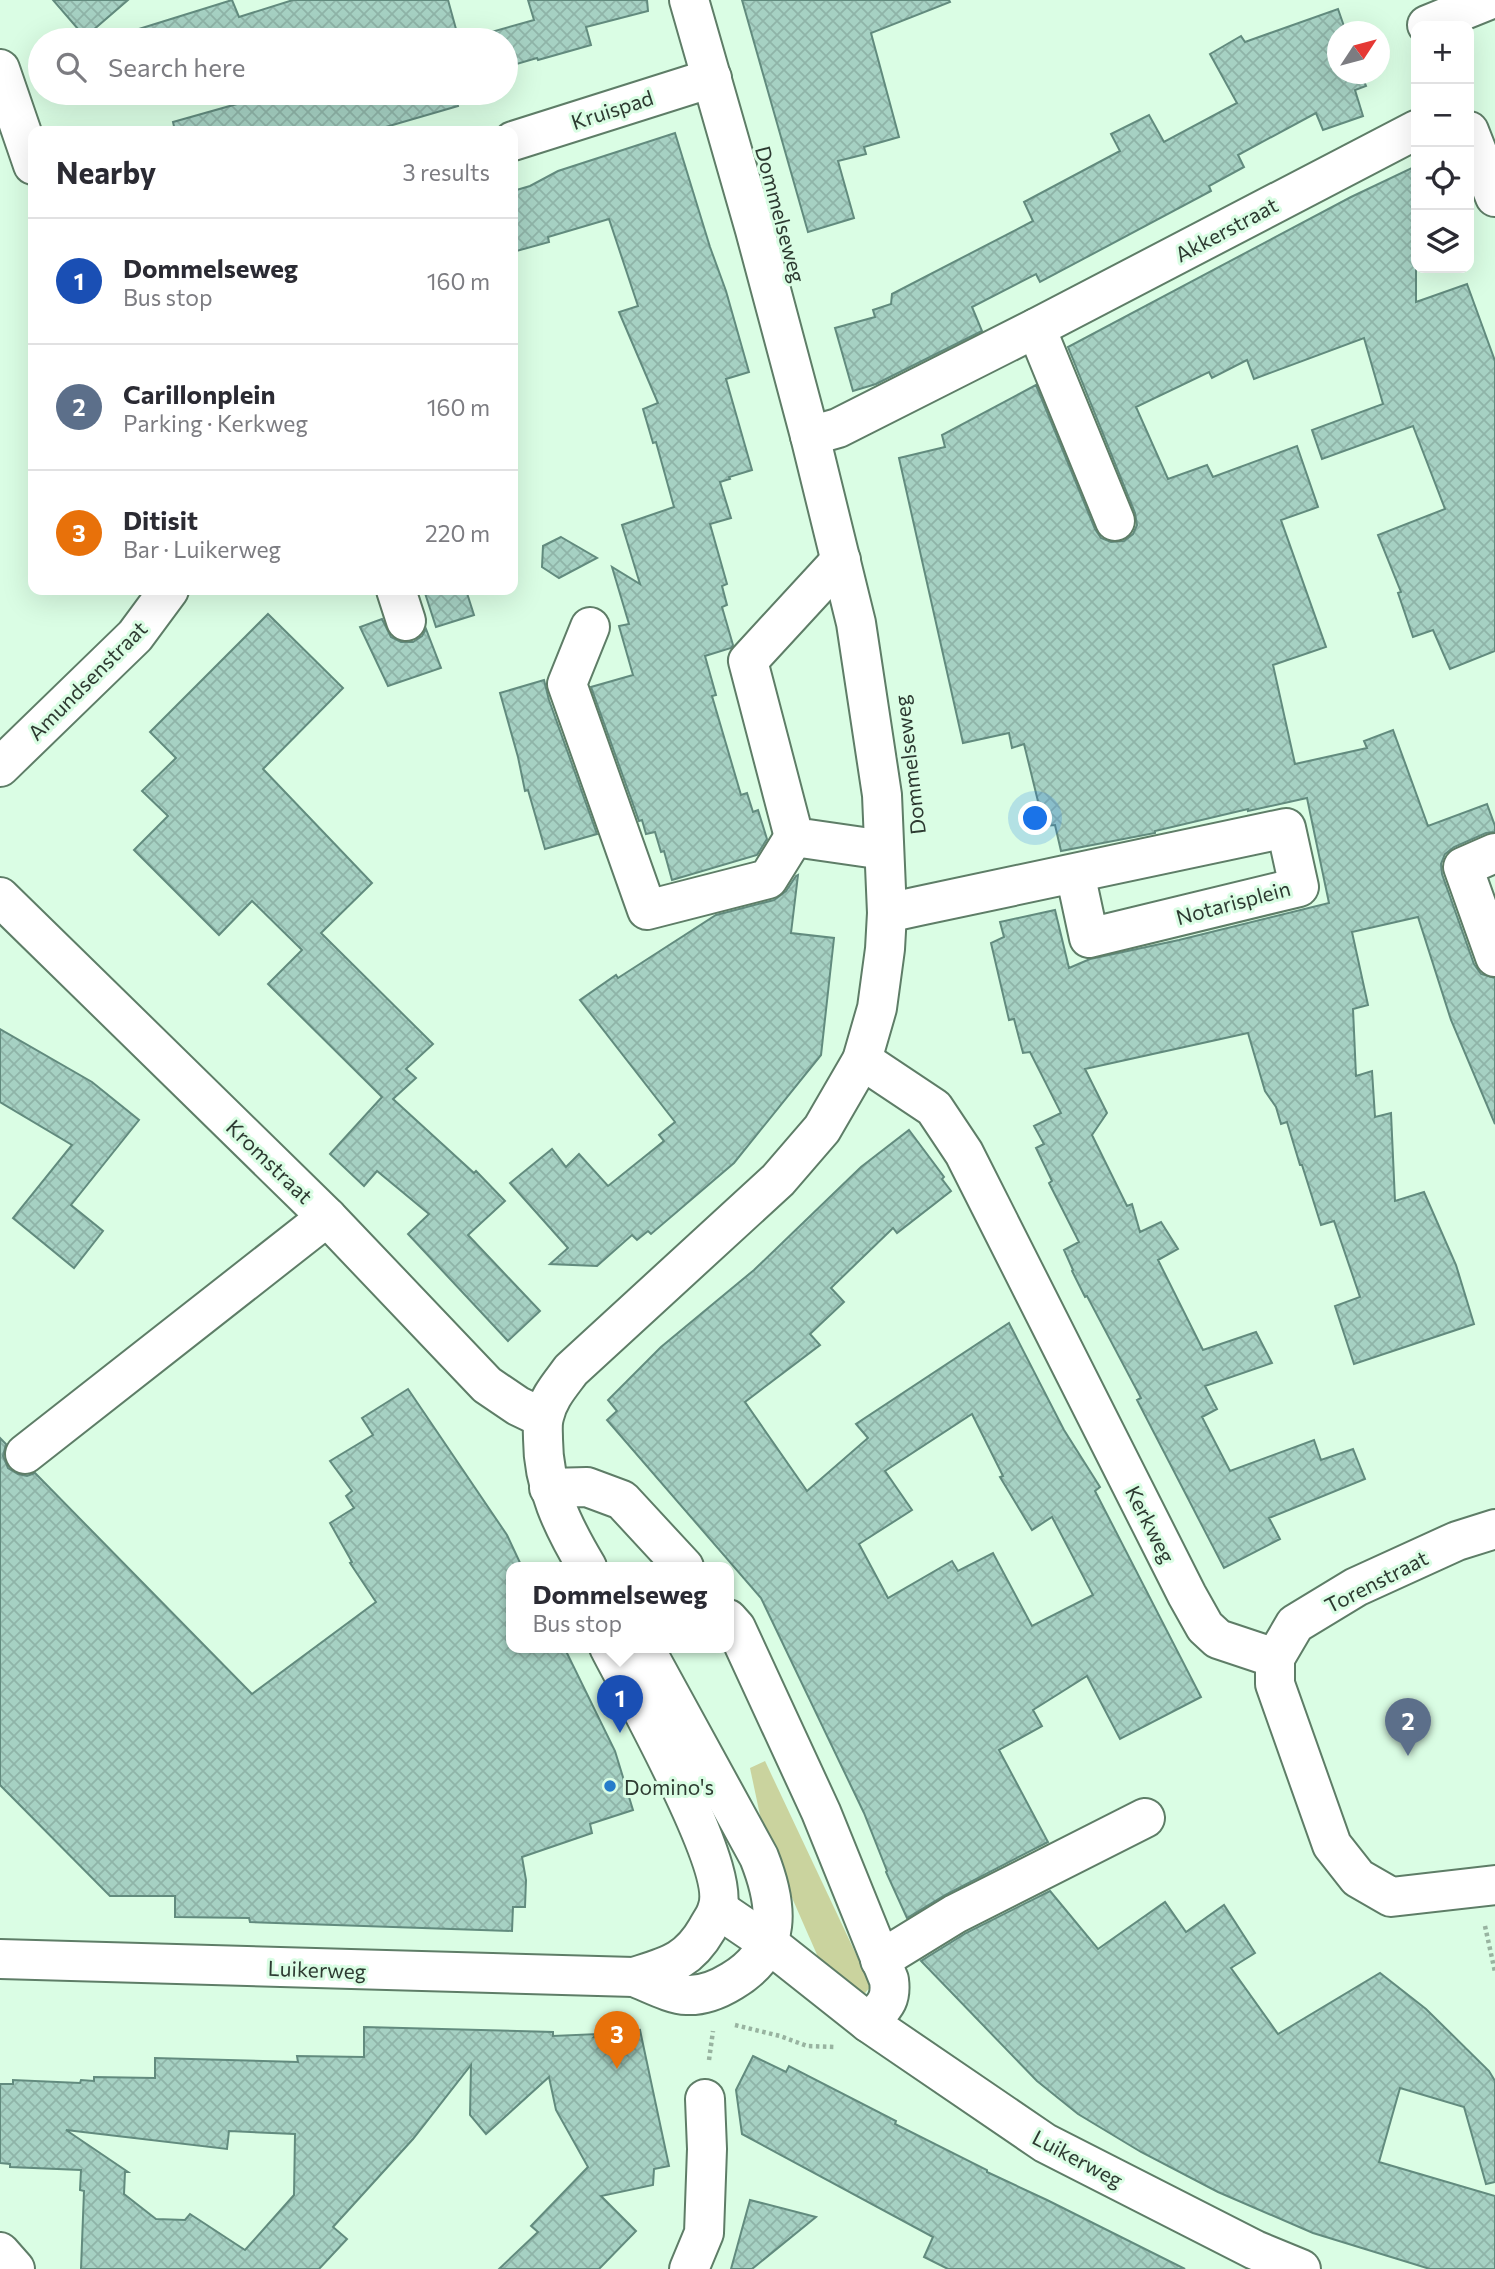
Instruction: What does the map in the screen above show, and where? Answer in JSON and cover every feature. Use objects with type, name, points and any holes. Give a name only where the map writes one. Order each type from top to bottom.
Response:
[{"type":"street","name":"Dommelseweg","points":[[583,1562],[565,1530],[549,1488],[543,1449],[543,1418],[553,1393],[571,1370],[778,1180],[822,1129],[862,1060],[877,1008],[887,913],[882,795],[856,623],[810,436],[689,0]]},
{"type":"street","points":[[1424,17],[1489,0]]},
{"type":"street","points":[[0,69],[28,150]]},
{"type":"street","name":"Kruispad","points":[[518,139],[712,78]]},
{"type":"street","name":"Akkerstraat","points":[[810,436],[838,428],[1411,133]]},
{"type":"street","points":[[1474,144],[1495,197]]},
{"type":"street","points":[[1036,328],[1115,521]]},
{"type":"street","points":[[590,627],[567,684],[647,910],[768,879],[794,837],[748,660],[841,560]]},
{"type":"street","name":"Amundsenstraat","points":[[0,767],[135,636],[165,595]]},
{"type":"street","name":"Notarisplein","points":[[887,913],[1286,828],[1299,887],[1089,938],[1075,873]]},
{"type":"street","name":"Dommelseweg","points":[[794,837],[884,850]]},
{"type":"street","points":[[1495,853],[1463,867],[1495,957]]},
{"type":"street","name":"Kromstraat","points":[[0,897],[327,1217],[487,1385],[518,1406],[543,1418]]},
{"type":"street","name":"Kerkweg","points":[[862,1060],[934,1108],[964,1153],[1205,1627],[1218,1639],[1275,1658]]},
{"type":"street","points":[[25,1454],[327,1217]]},
{"type":"street","points":[[549,1488],[587,1487],[622,1500],[679,1562]]},
{"type":"street","name":"Torenstraat","points":[[1275,1658],[1296,1625],[1356,1587],[1457,1541],[1495,1529]]},
{"type":"street","points":[[734,1625],[821,1812],[889,1980],[891,1994],[869,2023]]},
{"type":"street","points":[[612,1653],[684,1792],[718,1877],[718,1909]]},
{"type":"street","points":[[648,1653],[759,1857],[774,1906],[768,1942]]},
{"type":"street","points":[[1275,1658],[1275,1684],[1332,1845],[1358,1878],[1391,1897],[1486,1886]]},
{"type":"street","points":[[880,1960],[956,1914],[1144,1818]]},
{"type":"street","name":"Luikerweg","points":[[634,1978],[666,1966],[690,1952],[697,1946],[718,1909],[768,1942],[869,2023],[1045,2143],[1255,2250],[1301,2269]]},
{"type":"street","name":"Luikerweg","points":[[0,1959],[634,1978],[684,1996],[721,1987],[743,1974],[768,1942]]},
{"type":"street","points":[[689,2269],[704,2232],[707,2149],[705,2099]]},
{"type":"street","points":[[0,2252],[15,2269]]},
{"type":"path","points":[[727,2023],[822,2048],[841,2047],[869,2023]]},
{"type":"green space","points":[[765,1761],[871,1986],[861,1998],[818,1957],[764,1834],[750,1768]]},
{"type":"building","points":[[53,0],[128,0],[95,28],[77,28]]},
{"type":"building","points":[[232,0],[239,17],[293,0],[448,0],[456,28],[142,28]]},
{"type":"building","points":[[528,0],[647,0],[648,11],[586,27],[591,45],[518,64],[518,28],[506,28],[534,20]]},
{"type":"building","points":[[742,0],[949,0],[950,2],[871,33],[899,137],[864,147],[866,154],[838,161],[854,218],[808,232]]},
{"type":"building","points":[[1338,9],[1342,21],[1327,21],[1327,84],[1365,84],[1366,86],[1355,90],[1363,116],[1323,130],[1316,113],[1238,155],[1244,167],[1209,186],[1211,191],[1040,282],[1036,274],[972,307],[982,331],[876,384],[853,391],[835,328],[875,317],[873,310],[891,304],[892,294],[1033,221],[1024,202],[1120,151],[1111,134],[1149,115],[1164,142],[1237,103],[1210,54],[1241,36],[1245,42]]},
{"type":"building","points":[[233,105],[458,106],[389,126],[174,126],[173,122]]},
{"type":"building","points":[[675,133],[749,372],[726,379],[752,470],[720,482],[731,518],[710,524],[727,584],[722,586],[727,605],[722,607],[733,645],[705,656],[716,695],[712,696],[741,795],[747,793],[753,812],[758,810],[767,839],[757,855],[672,880],[664,851],[661,852],[655,832],[646,834],[642,820],[639,821],[591,687],[633,675],[619,626],[629,624],[612,567],[640,584],[622,525],[674,507],[656,442],[653,443],[643,409],[658,403],[619,312],[638,306],[609,219],[548,237],[549,242],[518,251],[518,190],[558,171]]},
{"type":"building","points":[[1411,168],[1411,273],[1416,273],[1416,302],[1467,284],[1495,361],[1495,651],[1450,669],[1433,630],[1413,637],[1398,593],[1401,592],[1378,535],[1445,509],[1413,426],[1322,459],[1312,430],[1383,404],[1364,338],[1254,379],[1247,360],[1212,378],[1209,372],[1136,407],[1168,479],[1207,465],[1213,477],[1297,446],[1318,507],[1281,520],[1326,647],[1273,665],[1295,764],[1367,748],[1364,741],[1393,730],[1428,826],[1487,804],[1495,832],[1486,833],[1454,847],[1445,854],[1441,864],[1442,874],[1474,964],[1481,974],[1495,978],[1495,1124],[1451,1020],[1418,917],[1352,932],[1368,1005],[1353,1009],[1356,1076],[1372,1071],[1375,1117],[1391,1113],[1395,1201],[1424,1192],[1456,1265],[1474,1324],[1354,1364],[1335,1306],[1360,1297],[1334,1221],[1321,1225],[1287,1122],[1281,1124],[1276,1107],[1265,1091],[1248,1033],[1085,1069],[1107,1113],[1092,1135],[1127,1206],[1132,1204],[1140,1232],[1161,1222],[1178,1249],[1158,1260],[1203,1350],[1256,1332],[1272,1363],[1205,1386],[1217,1409],[1202,1417],[1230,1471],[1314,1440],[1321,1460],[1353,1449],[1365,1479],[1269,1518],[1280,1539],[1224,1568],[1137,1400],[1141,1398],[1087,1296],[1085,1297],[1064,1250],[1079,1242],[1049,1183],[1052,1181],[1036,1148],[1044,1144],[1034,1126],[1061,1113],[1030,1052],[1023,1053],[1014,1019],[1009,1020],[991,943],[1004,937],[1000,922],[1055,910],[1069,968],[1090,959],[1329,903],[1307,798],[1248,809],[1155,833],[1061,851],[1055,825],[1044,826],[1024,744],[1012,748],[1009,733],[963,743],[899,458],[945,447],[942,435],[1036,385],[1095,529],[1101,538],[1111,542],[1124,541],[1133,534],[1137,525],[1135,513],[1068,347],[1351,197]]},
{"type":"building","points":[[561,537],[597,558],[559,578],[542,567],[543,546]]},
{"type":"building","points":[[426,595],[468,595],[474,615],[436,627]]},
{"type":"building","points":[[268,614],[343,688],[263,769],[372,883],[321,933],[433,1044],[406,1069],[416,1078],[393,1099],[474,1173],[476,1171],[505,1201],[468,1235],[540,1311],[508,1341],[408,1234],[429,1214],[377,1171],[364,1186],[330,1154],[382,1097],[268,984],[302,950],[252,901],[219,935],[134,850],[168,816],[142,791],[176,758],[150,732]]},
{"type":"building","points":[[382,619],[391,637],[401,642],[413,642],[422,636],[426,629],[441,668],[388,686],[360,627]]},
{"type":"building","points":[[544,680],[597,834],[545,849],[528,790],[525,791],[500,693]]},
{"type":"building","points":[[798,875],[791,933],[834,938],[821,1055],[734,1163],[651,1234],[648,1231],[637,1240],[632,1235],[597,1266],[550,1264],[568,1248],[510,1183],[552,1149],[566,1167],[579,1154],[608,1186],[664,1141],[659,1135],[675,1122],[580,1000],[616,975],[618,978],[716,915],[774,900],[786,891]]},
{"type":"building","points":[[0,1029],[92,1082],[139,1120],[71,1205],[103,1231],[74,1268],[13,1218],[72,1145],[0,1102]]},
{"type":"building","points":[[909,1130],[944,1177],[942,1179],[951,1191],[897,1233],[893,1228],[831,1288],[844,1302],[810,1334],[820,1345],[745,1402],[807,1491],[868,1438],[856,1424],[1009,1323],[1064,1430],[1100,1487],[1095,1491],[1201,1697],[1120,1739],[1087,1676],[1033,1710],[1042,1726],[999,1750],[1048,1842],[945,1895],[907,1918],[864,1813],[761,1598],[734,1567],[734,1562],[730,1562],[607,1420],[617,1411],[608,1400],[661,1347],[754,1270],[861,1167]],"holes":[[[972,1414],[1003,1476],[1000,1477],[1032,1530],[1052,1517],[1093,1595],[1032,1626],[993,1553],[958,1571],[952,1561],[888,1598],[859,1544],[912,1510],[885,1471]]]},
{"type":"building","points":[[408,1389],[507,1535],[520,1562],[506,1562],[506,1653],[567,1653],[615,1751],[633,1810],[590,1824],[592,1833],[522,1857],[526,1880],[525,1907],[513,1907],[512,1931],[175,1917],[175,1896],[110,1896],[0,1785],[0,1438],[6,1444],[3,1456],[8,1468],[27,1476],[35,1473],[252,1694],[376,1602],[350,1563],[352,1562],[330,1523],[354,1508],[346,1496],[352,1491],[330,1461],[373,1435],[362,1418]]},
{"type":"building","points":[[1050,1891],[1098,1949],[1165,1902],[1186,1932],[1224,1905],[1255,1953],[1231,1968],[1278,2034],[1380,1973],[1426,2009],[1489,2071],[1495,2081],[1495,2182],[1486,2184],[1464,2107],[1400,2088],[1379,2162],[1495,2196],[1495,2269],[1430,2269],[1313,2233],[1218,2192],[1141,2152],[1078,2114],[1037,2081],[921,1961],[966,1933]]},
{"type":"building","points":[[364,2027],[553,2032],[553,2036],[597,2034],[594,2037],[640,2030],[669,2166],[654,2169],[653,2185],[601,2196],[636,2231],[599,2269],[499,2269],[538,2232],[531,2226],[588,2167],[556,2110],[549,2077],[486,2134],[470,2115],[471,2065],[413,2139],[333,2227],[347,2239],[319,2269],[81,2269],[84,2191],[80,2190],[81,2170],[10,2167],[10,2164],[0,2163],[0,2084],[13,2084],[13,2080],[80,2083],[81,2080],[94,2081],[94,2077],[155,2078],[155,2058],[298,2062],[297,2056],[364,2057]],"holes":[[[66,2130],[227,2149],[229,2131],[295,2134],[294,2195],[245,2250],[190,2214],[185,2220],[156,2219],[124,2194],[125,2172],[128,2172]]]},
{"type":"building","points":[[753,2056],[786,2072],[789,2066],[987,2172],[1185,2269],[948,2269],[924,2257],[933,2237],[742,2134],[736,2090]]},
{"type":"building","points":[[750,2200],[816,2217],[752,2269],[731,2269]]},
{"type":"place","name":"Dommelseweg","points":[[620,1733]]},
{"type":"place","name":"Carillonplein","points":[[1408,1756]]},
{"type":"place","name":"Domino's","points":[[610,1786]]},
{"type":"place","name":"Ditisit","points":[[617,2069]]}]
